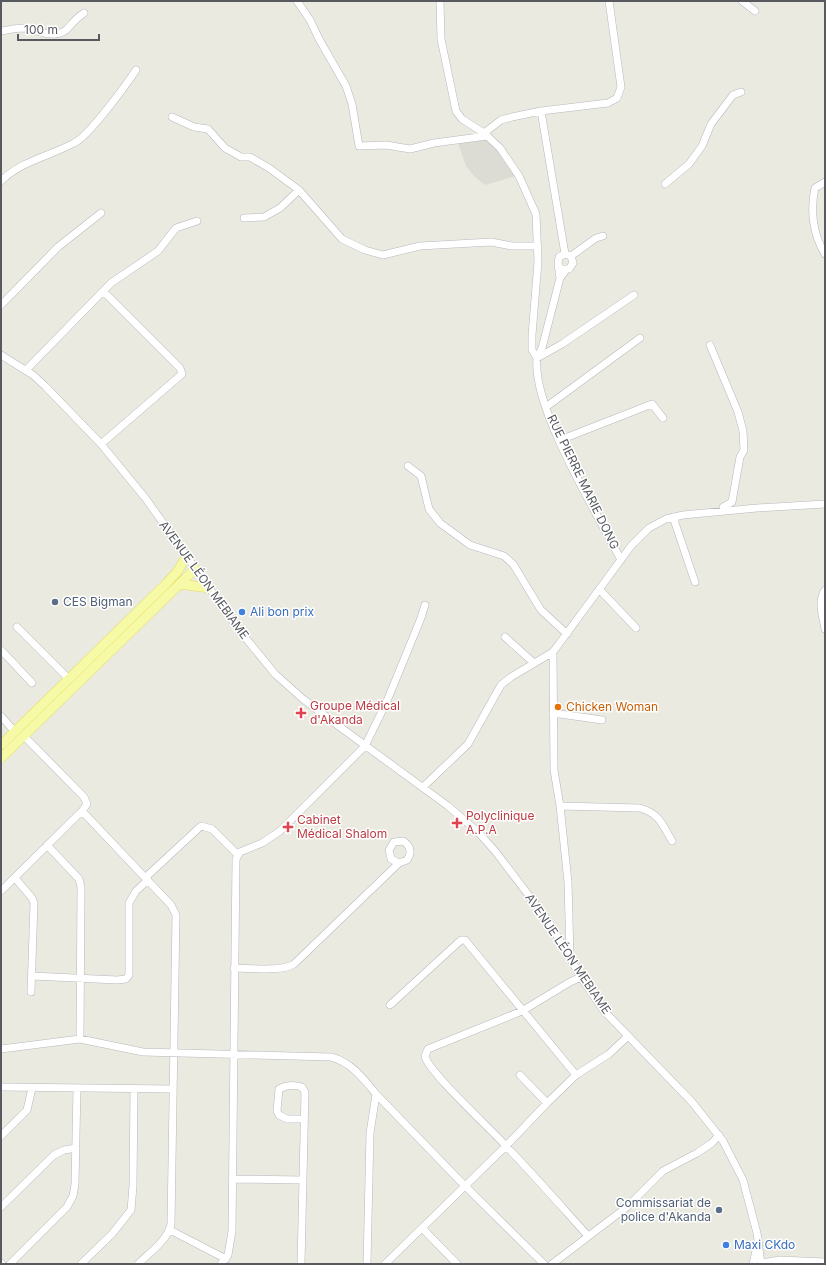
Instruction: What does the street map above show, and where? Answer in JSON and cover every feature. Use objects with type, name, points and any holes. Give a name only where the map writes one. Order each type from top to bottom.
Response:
[{"type":"main road","points":[[1,758],[19,734],[69,679],[166,584],[177,572],[186,557]]},
{"type":"main road","points":[[1,745],[19,734],[195,569]]},
{"type":"main road","points":[[180,584],[209,588]]},
{"type":"street","points":[[298,1],[346,86],[352,104],[359,146],[386,145],[410,149],[485,134],[501,120],[541,111],[608,103],[613,101],[620,93],[621,88],[608,1]]},
{"type":"street","name":"RUE PIERRE MARIE DONG","points":[[440,1],[441,38],[456,111],[462,119],[485,134],[504,154],[531,200],[536,214],[538,246],[532,350],[537,358],[538,374],[546,407],[560,440],[621,560]]},
{"type":"street","points":[[742,1],[755,11]]},
{"type":"street","points":[[1,31],[23,28],[42,34],[54,34],[65,30],[73,20],[84,13]]},
{"type":"street","points":[[1,181],[10,171],[76,142],[101,116],[136,70]]},
{"type":"street","points":[[665,184],[689,164],[702,146],[711,124],[734,95],[741,92]]},
{"type":"street","points":[[541,111],[568,255],[572,260],[571,266],[562,268]]},
{"type":"street","points":[[172,117],[194,127],[208,129],[226,148],[241,157],[250,157],[269,168],[299,190],[342,238],[353,245],[376,254],[391,254],[420,246],[491,242],[512,246],[538,246]]},
{"type":"street","points":[[824,251],[815,227],[812,199],[815,188],[825,182]]},
{"type":"street","points":[[244,218],[264,217],[280,208],[299,190]]},
{"type":"street","points":[[1,305],[58,247],[101,213]]},
{"type":"street","points":[[26,370],[110,283],[158,251],[176,228],[197,221]]},
{"type":"street","points":[[537,358],[542,348],[560,278],[562,268],[557,260],[559,257],[568,255],[596,238],[603,236]]},
{"type":"street","points":[[101,294],[106,294],[141,328],[180,368],[182,374],[182,376],[101,444]]},
{"type":"street","points":[[537,358],[562,344],[634,295]]},
{"type":"street","points":[[546,407],[640,338]]},
{"type":"street","points":[[710,345],[738,412],[744,450],[740,457],[732,502],[723,507],[724,511]]},
{"type":"street","name":"AVENUE LÉON MEBIAME","points":[[1,355],[26,370],[45,386],[101,444],[130,478],[239,630],[275,674],[303,699],[365,746],[423,787],[464,820],[490,845],[539,909],[604,1011],[692,1102],[719,1136],[735,1162],[743,1180],[756,1228],[758,1264]]},
{"type":"street","points":[[560,440],[652,404],[664,418]]},
{"type":"street","points":[[408,466],[421,476],[429,509],[440,523],[470,545],[504,556],[513,564],[541,610],[566,634]]},
{"type":"street","points":[[423,787],[468,744],[501,685],[511,677],[553,652],[639,536],[649,528],[674,517],[724,511],[825,504]]},
{"type":"street","points":[[674,517],[695,582]]},
{"type":"street","points":[[599,589],[636,628]]},
{"type":"street","points":[[825,590],[822,594],[821,608],[825,629]]},
{"type":"street","points":[[170,1230],[223,1262],[229,1251],[232,1231],[236,859],[238,855],[272,838],[280,831],[365,746],[387,701],[425,605]]},
{"type":"street","points":[[17,627],[69,679]]},
{"type":"street","points":[[505,637],[534,663]]},
{"type":"street","points":[[1,650],[32,683]]},
{"type":"street","points":[[553,652],[554,770],[560,806],[569,893],[570,956]]},
{"type":"street","points":[[553,713],[602,720]]},
{"type":"street","points":[[1,716],[84,797],[87,804],[82,811],[1,891]]},
{"type":"street","points":[[560,806],[640,808],[659,817],[672,841]]},
{"type":"street","points":[[82,811],[171,905],[176,915],[175,1052],[170,1230],[138,1264]]},
{"type":"street","points":[[32,976],[117,980],[128,978],[129,903],[136,891],[201,826],[212,829],[238,855]]},
{"type":"street","points":[[47,845],[79,879],[81,884],[80,1039]]},
{"type":"street","points":[[234,968],[280,968],[294,964],[399,863]]},
{"type":"street","points":[[15,878],[32,898],[34,903],[31,992]]},
{"type":"street","points":[[390,1005],[461,940],[464,940],[576,1074]]},
{"type":"street","points":[[581,977],[522,1011],[428,1049],[425,1053],[428,1064],[451,1090],[506,1146],[588,1236]]},
{"type":"street","points":[[385,1264],[506,1146],[576,1074],[592,1066],[609,1054],[628,1036]]},
{"type":"street","points":[[1,1049],[80,1039],[135,1051],[338,1058],[358,1073],[376,1094],[464,1186],[544,1264]]},
{"type":"street","points":[[520,1074],[547,1103]]},
{"type":"street","points":[[301,1264],[303,1180],[304,1119],[304,1089],[298,1086],[283,1086],[279,1088],[277,1111],[279,1115],[287,1119],[304,1119]]},
{"type":"street","points":[[1,1087],[173,1089]]},
{"type":"street","points":[[1,1136],[27,1110],[32,1088]]},
{"type":"street","points":[[10,1264],[67,1207],[73,1196],[75,1184],[77,1088]]},
{"type":"street","points":[[81,1264],[112,1234],[131,1210],[133,1186],[134,1089]]},
{"type":"street","points":[[367,1264],[370,1133],[376,1094]]},
{"type":"street","points":[[552,1264],[627,1206],[663,1171],[697,1153],[719,1136]]},
{"type":"street","points":[[1,1207],[54,1155],[64,1150],[76,1148]]},
{"type":"street","points":[[232,1179],[303,1180]]},
{"type":"street","points":[[422,1228],[457,1264]]},
{"type":"street","points":[[758,1264],[780,1260],[825,1262]]},
{"type":"shaded area","points":[[487,139],[516,176],[485,185],[475,177],[466,166],[458,143]]},
{"type":"place","name":"CES Bigman","points":[[55,602]]},
{"type":"place","name":"Ali bon prix","points":[[242,612]]},
{"type":"place","name":"Chicken Woman","points":[[558,707]]},
{"type":"place","name":"Groupe Médical d'Akanda","points":[[301,713]]},
{"type":"place","name":"Polyclinique A.P.A","points":[[457,823]]},
{"type":"place","name":"Cabinet Médical Shalom","points":[[288,827]]},
{"type":"place","name":"Commissariat de police d'Akanda","points":[[719,1210]]},
{"type":"place","name":"Maxi CKdo","points":[[726,1245]]}]
